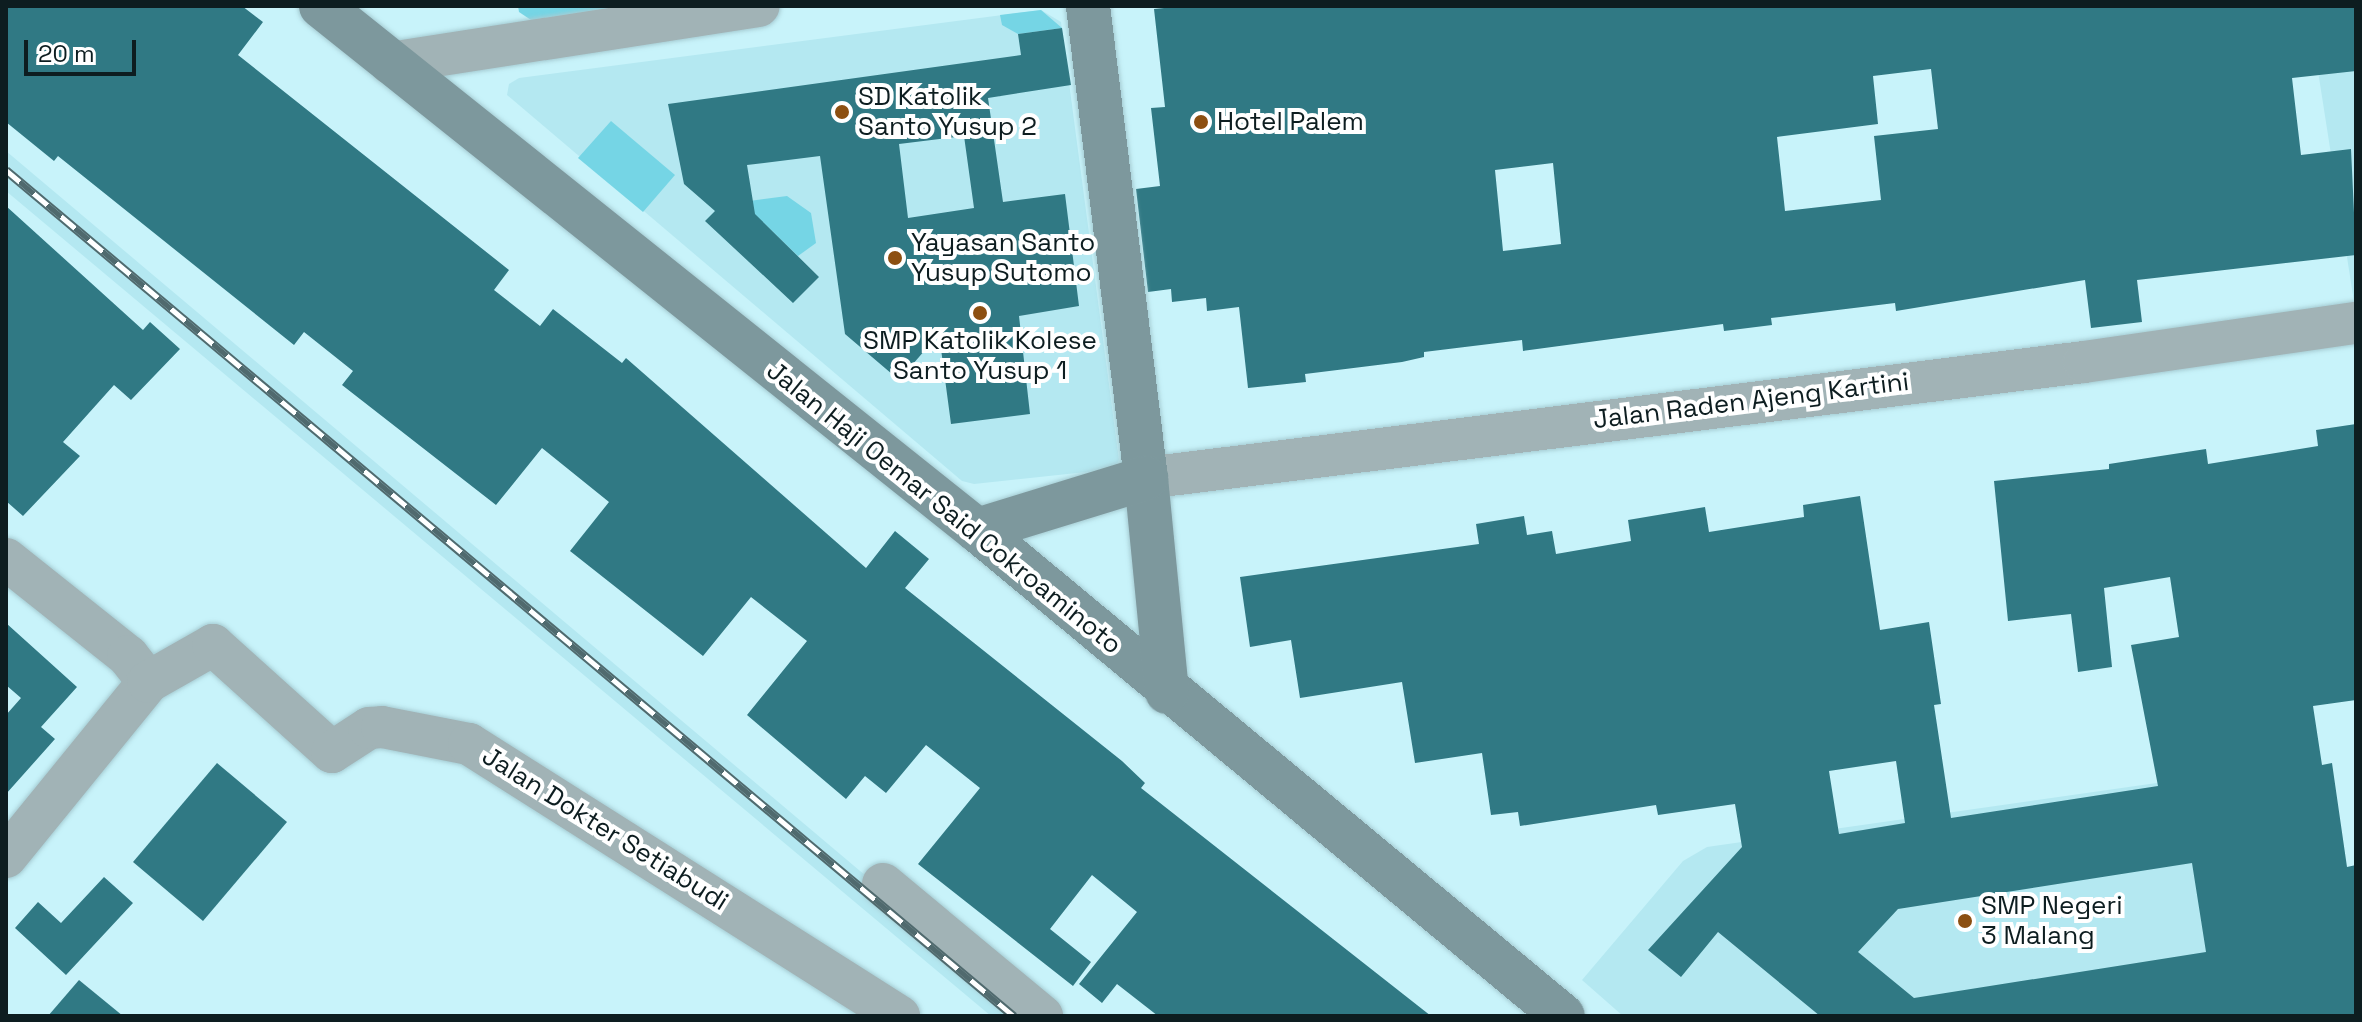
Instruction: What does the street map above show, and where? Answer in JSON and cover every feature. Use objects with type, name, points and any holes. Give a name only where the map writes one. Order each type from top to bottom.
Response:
[{"type":"street","name":"Jalan Haji Oemar Said Cokroaminoto","points":[[321,6],[977,530],[1167,692],[1563,1016]]},
{"type":"street","points":[[390,63],[759,6]]},
{"type":"street","points":[[1088,6],[1146,478],[1167,692]]},
{"type":"street","name":"Jalan Raden Ajeng Kartini","points":[[1146,478],[2084,362],[2356,323]]},
{"type":"street","points":[[977,530],[1146,478]]},
{"type":"street","points":[[6,559],[128,656],[148,682],[6,857]]},
{"type":"street","name":"Jalan Dokter Setiabudi","points":[[148,682],[213,645],[332,752],[369,728],[382,727],[469,744],[882,1011]]},
{"type":"street","points":[[883,884],[1042,1016]]},
{"type":"shaded area","points":[[518,6],[653,6],[534,22],[519,12]]},
{"type":"shaded area","name":"Yayasan Santo Yusup Sutomo","points":[[1041,10],[1061,22],[1119,460],[1114,469],[974,484],[962,481],[507,95],[509,84],[519,78]]},
{"type":"shaded area","points":[[1041,10],[1062,28],[1018,34],[1002,25],[1000,15]]},
{"type":"shaded area","points":[[2356,65],[2356,302],[2354,302],[2318,71]]},
{"type":"shaded area","points":[[611,121],[675,175],[643,212],[578,158]]},
{"type":"shaded area","points":[[6,151],[1032,1016],[991,1016],[6,191]]},
{"type":"shaded area","points":[[787,196],[811,213],[816,243],[798,256],[742,202]]},
{"type":"shaded area","name":"SMP Negeri 3 Malang","points":[[2276,766],[2311,1016],[1623,1016],[1582,980],[1683,861],[1707,847]]},
{"type":"building","points":[[6,6],[242,6],[263,22],[238,55],[509,270],[494,290],[540,326],[553,309],[622,363],[626,358],[866,568],[895,531],[929,559],[905,588],[1122,761],[1145,783],[1141,788],[1431,1016],[1158,1016],[1117,984],[1102,1003],[1079,984],[1137,912],[1092,875],[1050,929],[1091,962],[1073,986],[918,864],[980,788],[926,745],[886,793],[865,776],[846,799],[747,715],[807,641],[751,597],[703,656],[570,551],[609,502],[542,448],[496,505],[342,385],[353,371],[304,332],[294,345],[58,156],[54,161],[6,122]]},
{"type":"building","points":[[1184,6],[2356,6],[2356,71],[2292,78],[2301,155],[2351,149],[2356,255],[2137,280],[2142,322],[2091,328],[2085,280],[1896,311],[1895,303],[1771,318],[1772,325],[1724,331],[1723,324],[1523,351],[1522,340],[1424,352],[1424,357],[1402,362],[1305,374],[1306,382],[1248,388],[1239,307],[1207,311],[1206,298],[1172,302],[1171,289],[1148,292],[1136,189],[1160,186],[1151,108],[1165,107],[1154,9]],"holes":[[[1931,69],[1938,129],[1874,136],[1881,200],[1785,211],[1777,137],[1878,124],[1873,76]],[[1553,163],[1561,244],[1503,251],[1495,170]]]},
{"type":"building","points":[[1062,28],[1071,85],[988,98],[1003,202],[1065,194],[1079,306],[1019,316],[1030,414],[951,424],[939,334],[899,380],[845,334],[820,156],[747,165],[755,214],[819,277],[793,303],[705,221],[715,211],[684,184],[668,104],[1021,55],[1018,34]],"holes":[[[964,136],[974,208],[908,218],[899,144]]]},
{"type":"building","points":[[6,206],[143,330],[150,322],[180,349],[131,400],[114,385],[63,442],[80,456],[23,516],[6,501]]},
{"type":"building","points":[[2356,424],[2356,700],[2313,706],[2322,765],[2332,763],[2347,867],[2356,865],[2356,1016],[1820,1016],[1718,932],[1681,977],[1648,950],[1742,847],[1735,804],[1658,815],[1656,805],[1520,826],[1518,812],[1491,815],[1482,753],[1415,763],[1402,682],[1300,698],[1291,640],[1250,647],[1240,577],[1479,544],[1476,524],[1524,516],[1527,535],[1552,531],[1556,554],[1631,541],[1628,520],[1705,507],[1709,532],[1804,517],[1803,505],[1860,496],[1880,630],[1929,622],[1941,704],[1934,705],[1951,818],[2158,786],[2131,645],[2179,637],[2170,577],[2104,588],[2112,667],[2078,672],[2071,614],[2008,621],[1994,481],[2109,469],[2109,464],[2206,449],[2208,464],[2318,446],[2316,430]],"holes":[[[1896,761],[1905,823],[1839,834],[1829,771]],[[2192,863],[2206,952],[1914,998],[1858,952],[1898,909]]]},
{"type":"building","points":[[6,623],[77,687],[41,727],[55,739],[6,794],[6,715],[21,698],[6,685]]},
{"type":"building","points":[[217,763],[287,822],[203,921],[133,862]]},
{"type":"building","points":[[104,877],[133,903],[66,975],[15,928],[38,902],[61,923]]},
{"type":"building","points":[[79,980],[123,1016],[48,1016]]},
{"type":"railway","points":[[6,170],[1014,1016]]},
{"type":"place","name":"SD Katolik Santo Yusup 2","points":[[842,112]]},
{"type":"place","name":"Hotel Palem","points":[[1201,122]]},
{"type":"place","name":"Yayasan Santo Yusup Sutomo","points":[[895,258]]},
{"type":"place","name":"SMP Katolik Kolese Santo Yusup 1","points":[[980,313]]},
{"type":"place","name":"SMP Negeri 3 Malang","points":[[1965,921]]}]
